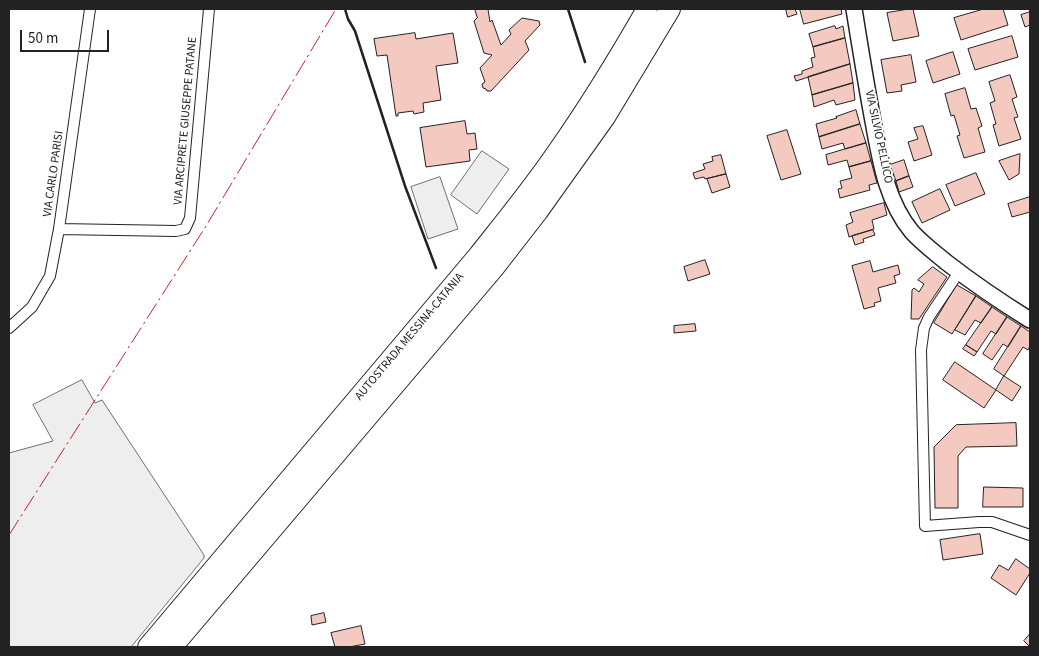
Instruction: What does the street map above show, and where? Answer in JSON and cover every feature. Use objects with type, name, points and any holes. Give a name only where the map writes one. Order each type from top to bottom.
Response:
[{"type":"highway","name":"AUTOSTRADA MESSINA-CATANIA","points":[[148,647],[472,264],[524,198],[590,105],[647,9]]},
{"type":"highway","name":"AUTOSTRADA MESSINA-CATANIA","points":[[172,647],[499,261],[538,211],[605,117],[670,9]]},
{"type":"street","name":"VIA CARLO PARISI","points":[[9,328],[32,306],[50,276],[59,229],[90,9]]},
{"type":"street","name":"VIA ARCIPRETE GIUSEPPE PATANE","points":[[59,229],[176,231],[185,229],[190,218],[209,9]]},
{"type":"street","name":"VIA SILVIO PELLICO","points":[[854,9],[868,98],[886,182],[893,201],[903,219],[912,232],[927,247],[969,280],[1030,320]]},
{"type":"street","points":[[959,272],[929,317],[924,328],[921,350],[926,526],[992,522],[1030,534]]},
{"type":"shaded area","points":[[482,151],[509,169],[477,214],[451,195]]},
{"type":"shaded area","points":[[440,177],[458,229],[428,239],[411,187]]},
{"type":"shaded area","points":[[82,380],[95,403],[102,400],[204,555],[204,558],[131,647],[9,647],[9,453],[53,441],[33,405]]},
{"type":"building","points":[[475,9],[488,9],[490,22],[492,20],[501,45],[511,34],[509,30],[522,18],[539,21],[540,25],[525,41],[529,50],[491,91],[483,88],[482,84],[485,82],[480,68],[492,55],[484,53],[474,21],[477,18]]},
{"type":"building","points":[[786,9],[795,9],[797,14],[788,17]]},
{"type":"building","points":[[800,9],[841,9],[842,14],[804,24]]},
{"type":"building","points":[[913,9],[919,36],[893,41],[887,13]]},
{"type":"building","points":[[984,9],[1003,9],[1008,25],[961,40],[954,18]]},
{"type":"building","points":[[1030,12],[1030,25],[1025,27],[1021,15]]},
{"type":"building","points":[[835,26],[836,29],[843,26],[845,38],[813,47],[809,34]]},
{"type":"building","points":[[415,33],[416,39],[453,33],[458,63],[436,66],[441,100],[423,103],[424,112],[414,114],[413,111],[398,113],[398,116],[396,116],[387,55],[377,56],[374,39]]},
{"type":"building","points":[[1012,36],[1018,57],[975,70],[968,49]]},
{"type":"building","points":[[845,38],[850,64],[796,81],[794,76],[802,74],[802,71],[813,67],[811,58],[815,57],[813,47]]},
{"type":"building","points":[[953,52],[960,74],[933,83],[926,61]]},
{"type":"building","points":[[911,55],[916,82],[901,85],[902,91],[887,93],[881,60]]},
{"type":"building","points":[[850,64],[853,83],[812,95],[808,77]]},
{"type":"building","points":[[1010,75],[1017,97],[1012,99],[1018,117],[1014,118],[1021,139],[999,146],[993,125],[996,124],[990,103],[995,101],[989,82]]},
{"type":"building","points":[[853,83],[855,100],[836,105],[834,100],[814,107],[812,95]]},
{"type":"building","points":[[965,88],[971,109],[976,108],[982,126],[978,128],[985,152],[964,158],[957,136],[960,135],[954,115],[951,116],[945,94]]},
{"type":"building","points":[[856,110],[860,124],[819,137],[816,124]]},
{"type":"building","points":[[465,121],[467,134],[475,133],[477,149],[469,150],[470,161],[426,167],[420,128]]},
{"type":"building","points":[[860,124],[866,143],[845,149],[843,143],[822,149],[819,137]]},
{"type":"building","points":[[923,126],[932,155],[914,161],[908,142],[918,139],[914,128]]},
{"type":"building","points":[[787,130],[801,174],[781,180],[767,136]]},
{"type":"building","points":[[866,143],[871,161],[849,167],[847,160],[828,165],[826,155]]},
{"type":"building","points":[[1020,154],[1019,174],[1009,180],[999,161]]},
{"type":"building","points":[[721,155],[726,174],[705,179],[704,177],[695,179],[693,173],[705,169],[703,164],[713,161],[712,157]]},
{"type":"building","points":[[904,160],[909,176],[896,181],[890,165]]},
{"type":"building","points":[[871,161],[877,183],[869,185],[870,190],[840,198],[838,189],[842,188],[840,181],[852,178],[849,167]]},
{"type":"building","points":[[976,173],[985,194],[955,206],[946,185]]},
{"type":"building","points":[[726,174],[730,187],[712,193],[707,179]]},
{"type":"building","points":[[909,176],[913,187],[899,192],[896,181]]},
{"type":"building","points":[[940,189],[950,210],[922,223],[912,202]]},
{"type":"building","points":[[1030,197],[1030,212],[1012,217],[1008,204]]},
{"type":"building","points":[[884,203],[887,215],[872,220],[874,229],[849,237],[846,225],[853,222],[850,213]]},
{"type":"building","points":[[873,230],[875,235],[863,239],[864,242],[855,245],[852,236]]},
{"type":"building","points":[[705,260],[710,274],[688,281],[684,267]]},
{"type":"building","points":[[870,261],[873,272],[898,265],[900,274],[894,276],[896,283],[878,288],[881,301],[874,303],[875,306],[864,309],[852,266]]},
{"type":"building","points":[[933,267],[947,277],[919,319],[911,319],[912,290],[914,288],[919,292],[924,284],[918,280]]},
{"type":"building","points":[[957,285],[976,296],[952,334],[934,323]]},
{"type":"building","points":[[976,296],[992,307],[981,323],[975,320],[965,335],[955,330]]},
{"type":"building","points":[[992,307],[1007,317],[996,334],[991,331],[977,352],[966,345]]},
{"type":"building","points":[[1007,317],[1021,326],[1008,347],[1003,344],[992,360],[983,354]]},
{"type":"building","points":[[695,324],[696,331],[674,333],[674,326]]},
{"type":"building","points":[[1021,326],[1030,332],[1030,346],[1028,350],[1023,347],[1004,376],[994,369]]},
{"type":"building","points":[[966,345],[977,352],[974,356],[963,349]]},
{"type":"building","points":[[955,362],[996,390],[984,408],[943,380]]},
{"type":"building","points":[[1004,376],[1021,387],[1012,401],[996,390]]},
{"type":"building","points":[[1016,423],[1017,446],[966,447],[958,456],[958,508],[935,508],[934,447],[956,425]]},
{"type":"building","points":[[984,487],[1023,488],[1023,507],[983,507]]},
{"type":"building","points":[[980,534],[983,554],[943,560],[940,540]]},
{"type":"building","points":[[1016,559],[1030,569],[1030,573],[1016,595],[991,578],[999,565],[1008,570]]},
{"type":"building","points":[[324,613],[326,622],[312,625],[311,616]]},
{"type":"building","points":[[361,626],[365,644],[335,647],[331,633]]},
{"type":"building","points":[[1030,634],[1030,647],[1024,641]]},
{"type":"wall","points":[[345,9],[355,31],[405,186],[436,268]]},
{"type":"wall","points":[[568,9],[585,62]]},
{"type":"power","points":[[9,535],[206,226],[336,9]]}]
